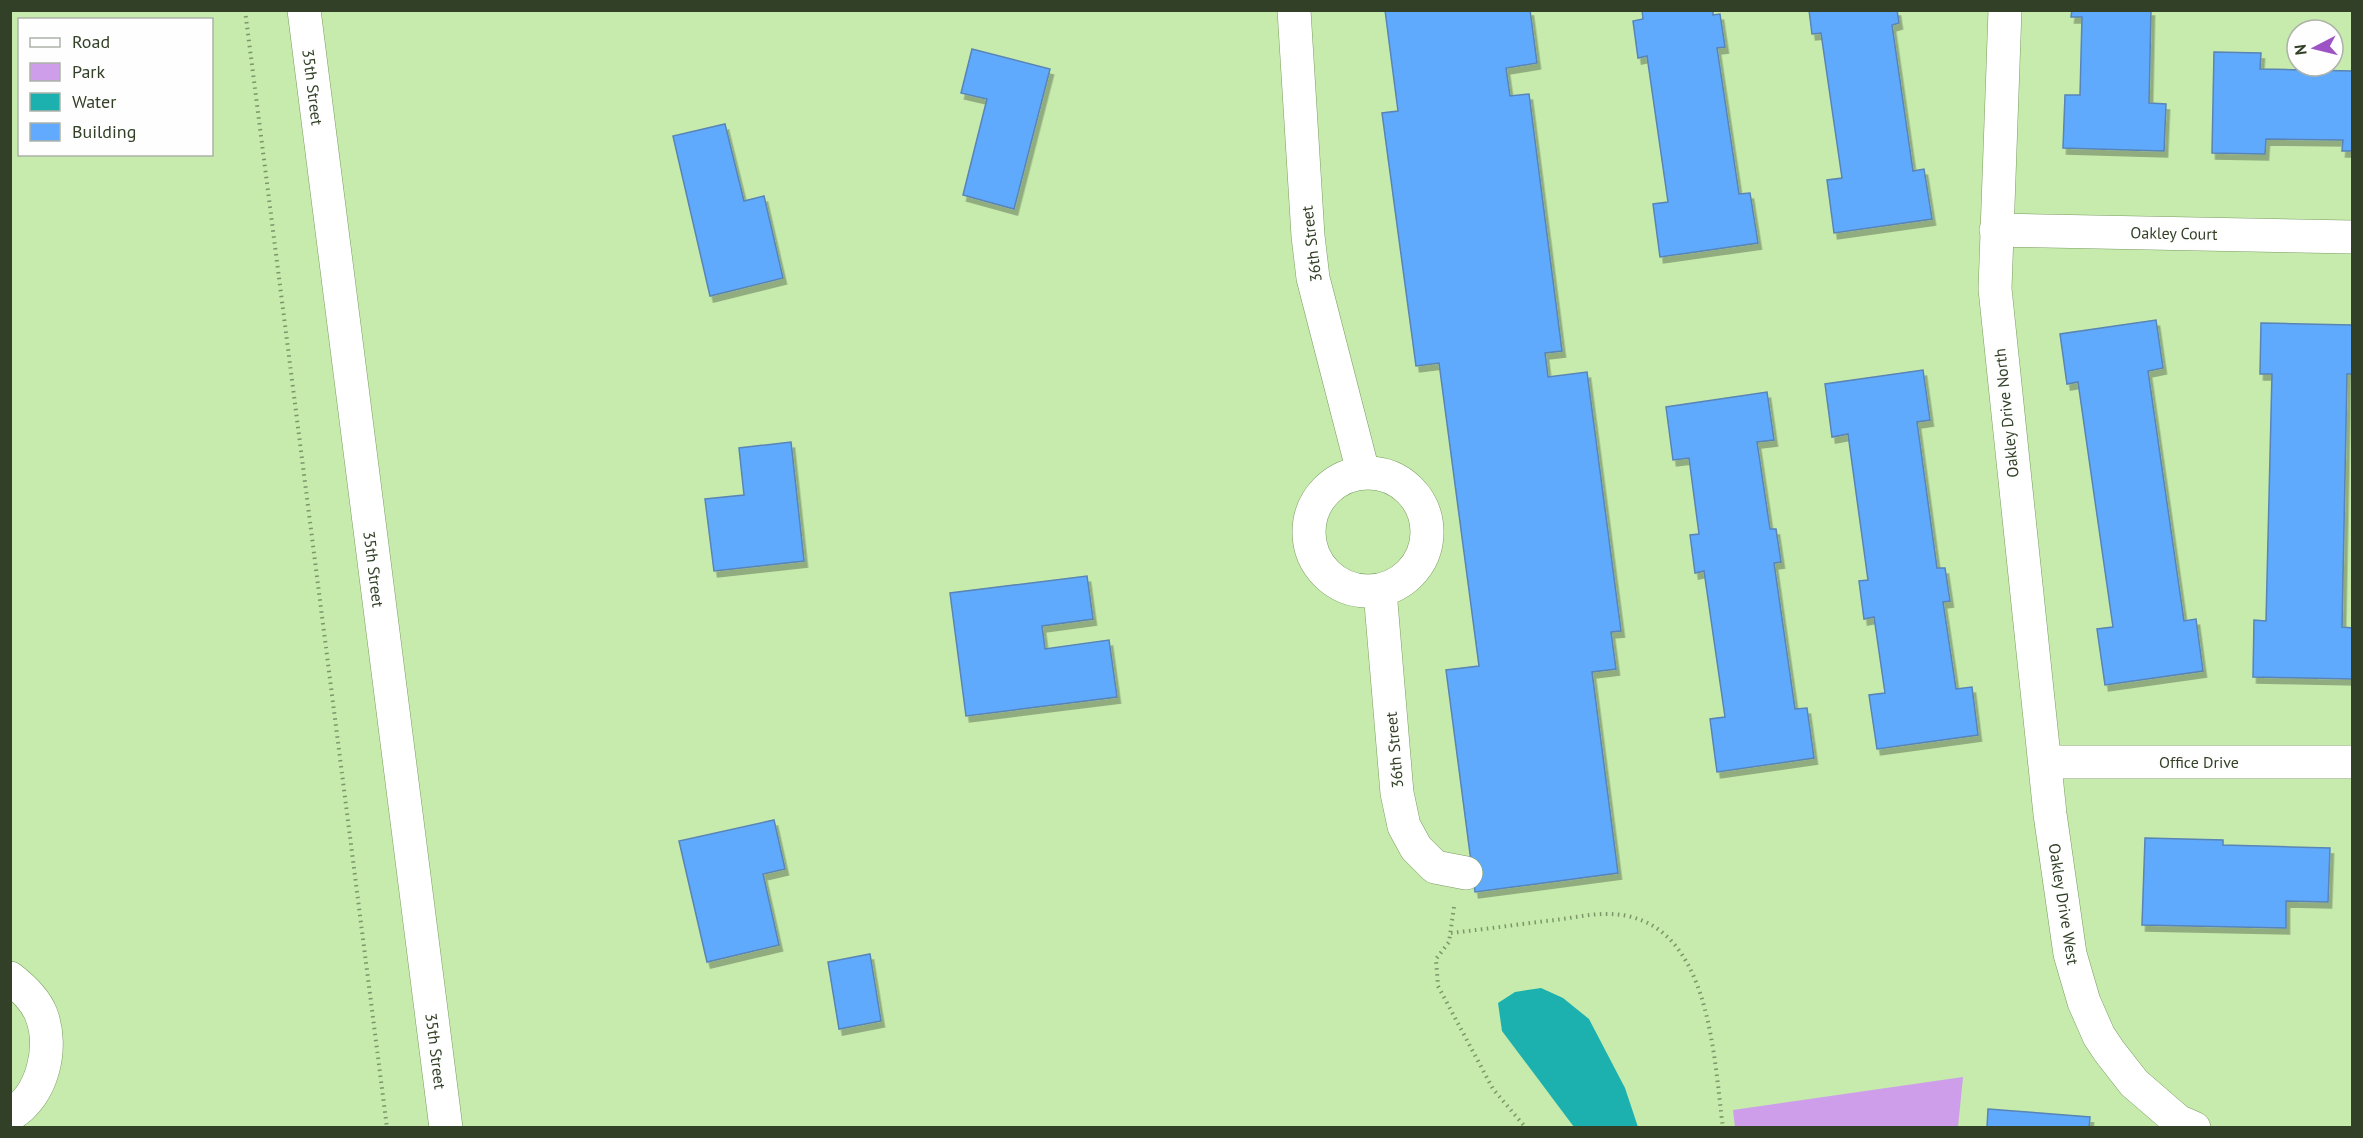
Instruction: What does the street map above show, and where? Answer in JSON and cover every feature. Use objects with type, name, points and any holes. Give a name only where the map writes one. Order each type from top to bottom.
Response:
[{"type":"street","name":"35th Street","points":[[304,10],[446,1128]]},
{"type":"street","name":"36th Street","points":[[1294,10],[1313,278],[1363,472]]},
{"type":"street","name":"Oakley Drive North","points":[[2005,10],[1995,290],[1999,350],[2050,814]]},
{"type":"street","name":"Oakley Court","points":[[1996,230],[2352,237]]},
{"type":"street","points":[[1363,472],[1392,477],[1409,489],[1423,508],[1427,534],[1423,555],[1411,573],[1396,585],[1380,591],[1363,592],[1344,587],[1328,576],[1315,561],[1308,539],[1310,516],[1322,494],[1341,478],[1363,472]]},
{"type":"street","name":"36th Street","points":[[1380,591],[1397,793],[1404,826],[1416,848],[1435,867],[1466,873]]},
{"type":"street","name":"Office Drive","points":[[2045,762],[2352,762]]},
{"type":"street","name":"Oakley Drive West","points":[[2050,814],[2070,954],[2084,1002],[2099,1036],[2134,1083],[2178,1121],[2194,1128]]},
{"type":"street","points":[[10,978],[25,990],[41,1013],[47,1040],[44,1068],[33,1093],[10,1115]]},
{"type":"path","points":[[245,10],[387,1128]]},
{"type":"path","points":[[1526,1128],[1493,1089],[1457,1026],[1438,986],[1436,959],[1449,942],[1451,933],[1606,914],[1642,920],[1664,931],[1687,963],[1708,1018],[1723,1128]]},
{"type":"green space","points":[[1963,1077],[1958,1127],[1735,1127],[1733,1110]]},
{"type":"water","points":[[1541,988],[1563,998],[1589,1019],[1625,1088],[1638,1127],[1574,1127],[1502,1031],[1498,1003],[1515,992]]},
{"type":"building","points":[[1385,10],[1530,10],[1537,63],[1506,68],[1510,96],[1529,94],[1562,351],[1545,353],[1548,377],[1587,372],[1621,631],[1611,632],[1616,669],[1592,672],[1618,873],[1475,892],[1446,670],[1479,666],[1439,363],[1416,366],[1382,113],[1398,111]]},
{"type":"building","points":[[1642,10],[1713,10],[1713,15],[1720,14],[1725,47],[1717,48],[1739,194],[1750,193],[1758,243],[1660,257],[1653,204],[1668,202],[1647,56],[1638,58],[1633,21],[1643,19]]},
{"type":"building","points":[[1809,10],[1897,10],[1899,23],[1892,25],[1913,171],[1924,169],[1932,219],[1834,233],[1827,180],[1842,178],[1821,33],[1812,34]]},
{"type":"building","points":[[2072,10],[2151,10],[2149,103],[2166,104],[2164,151],[2063,148],[2065,95],[2080,95],[2082,17],[2071,17]]},
{"type":"building","points":[[972,49],[1050,69],[1014,209],[963,195],[987,99],[961,93]]},
{"type":"building","points":[[2214,52],[2261,53],[2260,69],[2285,70],[2285,78],[2345,78],[2345,71],[2352,71],[2352,151],[2342,151],[2343,140],[2266,139],[2265,154],[2212,153]]},
{"type":"building","points":[[725,124],[744,201],[764,196],[783,278],[710,296],[673,136]]},
{"type":"building","points":[[2156,320],[2163,368],[2148,371],[2184,621],[2196,619],[2203,671],[2105,685],[2097,629],[2113,627],[2078,382],[2067,384],[2060,334]]},
{"type":"building","points":[[2261,323],[2352,325],[2352,374],[2347,374],[2342,627],[2352,628],[2352,679],[2253,677],[2254,620],[2266,621],[2272,374],[2260,374]]},
{"type":"building","points":[[1923,370],[1930,420],[1917,422],[1937,568],[1945,568],[1950,601],[1943,602],[1956,689],[1972,687],[1978,735],[1877,749],[1869,695],[1885,693],[1874,617],[1864,619],[1859,581],[1868,580],[1848,434],[1832,437],[1825,384]]},
{"type":"building","points":[[1767,392],[1774,440],[1757,442],[1770,529],[1776,529],[1781,562],[1774,563],[1795,709],[1807,708],[1814,758],[1717,772],[1710,719],[1725,717],[1704,571],[1695,573],[1690,535],[1699,534],[1689,458],[1673,460],[1666,407]]},
{"type":"building","points":[[791,442],[804,561],[714,571],[705,499],[744,495],[739,448]]},
{"type":"building","points":[[1087,576],[1093,619],[1042,626],[1045,649],[1109,640],[1117,697],[966,716],[950,593]]},
{"type":"building","points":[[774,820],[785,869],[763,874],[779,945],[707,962],[679,841]]},
{"type":"building","points":[[2145,838],[2223,840],[2223,845],[2330,848],[2328,902],[2286,901],[2286,928],[2142,925]]},
{"type":"building","points":[[870,954],[881,1021],[839,1029],[828,962]]},
{"type":"building","points":[[1988,1109],[2090,1117],[2089,1128],[1987,1128]]}]
